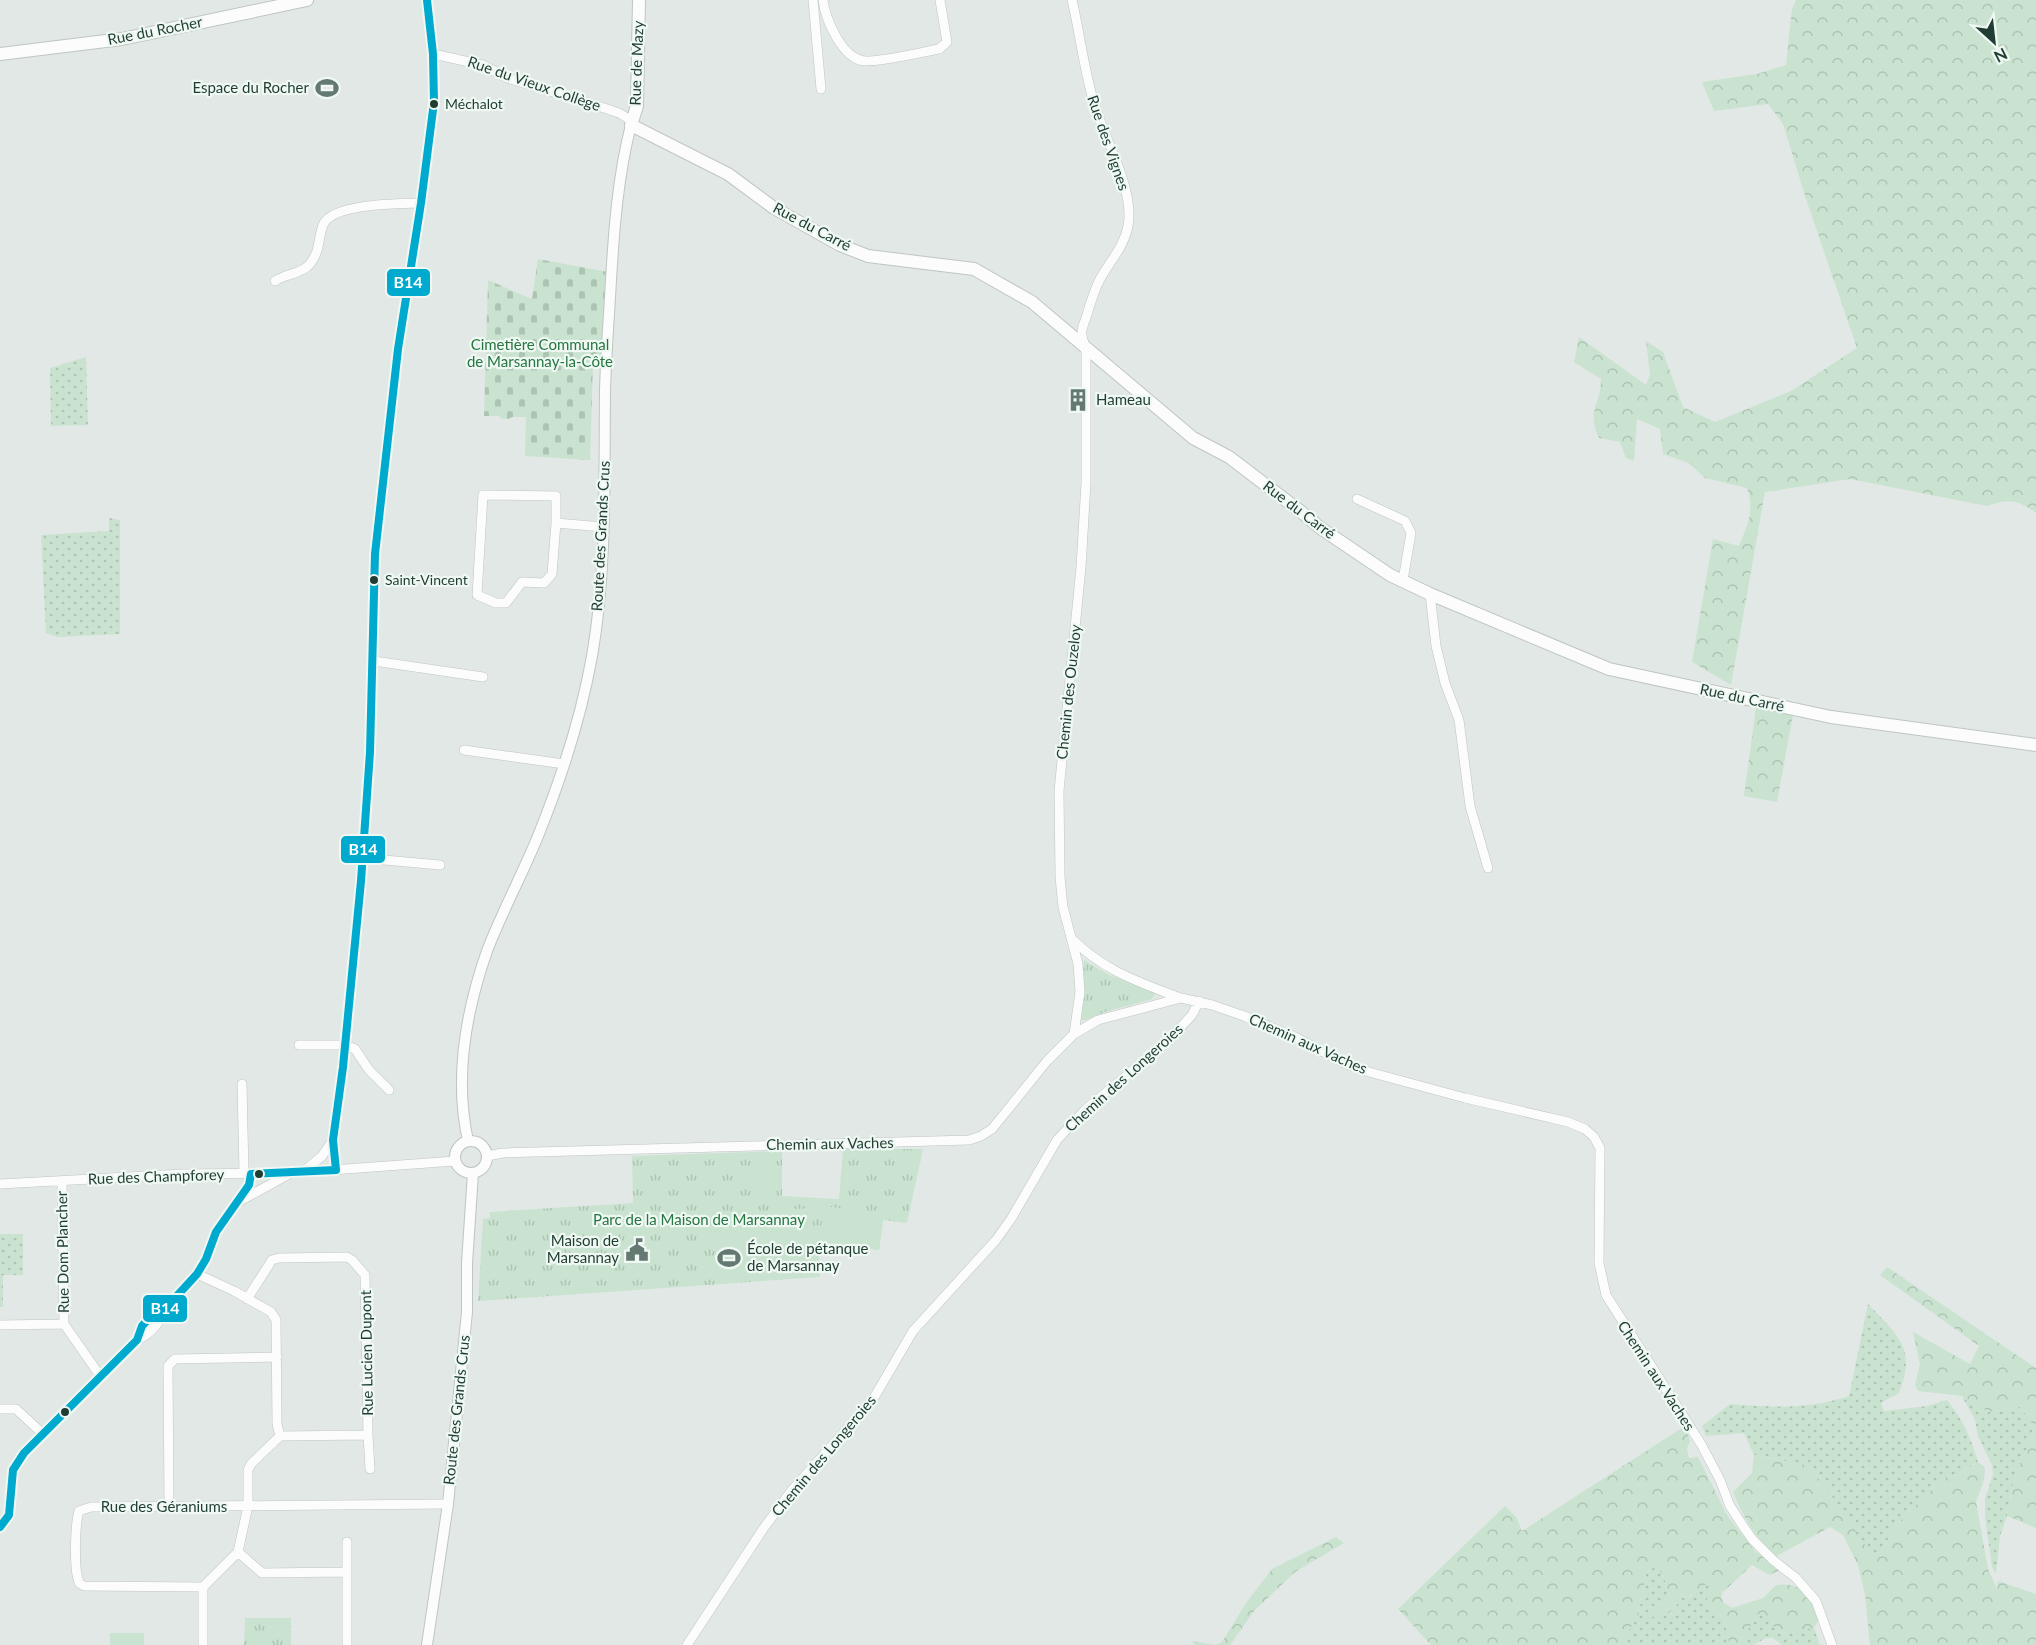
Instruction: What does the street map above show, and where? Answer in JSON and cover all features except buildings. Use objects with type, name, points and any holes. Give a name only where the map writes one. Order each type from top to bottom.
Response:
[{"type":"main road","name":"Rue du Rocher","points":[[0,54],[122,39],[308,0]]},
{"type":"main road","name":"Rue de Mazy","points":[[632,123],[637,106],[639,0]]},
{"type":"main road","name":"Rue du Carré","points":[[632,123],[728,174],[774,208],[840,245],[868,256],[974,269],[1032,302],[1193,438],[1229,457],[1319,527],[1390,575],[1430,594],[1609,669],[1831,717],[2036,744]]},
{"type":"street","points":[[332,1170],[370,752],[375,554],[399,349],[434,102],[433,54],[427,0]]},
{"type":"street","points":[[813,0],[821,89]]},
{"type":"street","points":[[823,0],[823,7],[836,39],[850,54],[863,62],[939,49],[947,42],[940,0]]},
{"type":"street","name":"Rue des Vignes","points":[[1072,0],[1089,86],[1126,193],[1128,212],[1128,228],[1122,243],[1101,278],[1089,308],[1082,335],[1086,348]]},
{"type":"street","name":"Rue du Vieux Collège","points":[[433,54],[483,65],[507,78],[619,113],[632,123]]},
{"type":"street","name":"Route des Grands Crus","points":[[468,1141],[461,1096],[462,1073],[466,1032],[477,985],[488,951],[537,839],[564,764],[592,656],[602,574],[606,385],[613,249],[626,144],[632,123]]},
{"type":"street","points":[[275,281],[303,270],[308,265],[320,247],[325,222],[332,216],[352,209],[381,204],[421,203]]},
{"type":"street","name":"Chemin des Ouzeloy","points":[[1074,1034],[1080,992],[1078,964],[1063,907],[1060,877],[1059,791],[1081,567],[1086,483],[1086,348]]},
{"type":"street","points":[[483,495],[556,496],[556,523],[552,574],[544,584],[522,582],[506,603],[496,603],[477,595],[483,495]]},
{"type":"street","points":[[1357,499],[1405,521],[1411,532],[1403,580]]},
{"type":"street","points":[[556,523],[603,526]]},
{"type":"street","points":[[1430,594],[1436,646],[1445,683],[1459,720],[1470,806],[1488,868]]},
{"type":"street","points":[[374,661],[483,677]]},
{"type":"street","points":[[464,750],[564,764]]},
{"type":"street","points":[[362,858],[440,865]]},
{"type":"street","points":[[1072,939],[1088,955],[1105,967],[1181,998]]},
{"type":"street","name":"Chemin aux Vaches","points":[[487,1156],[503,1153],[969,1140],[992,1129],[1047,1061],[1074,1034],[1098,1020],[1181,998],[1199,1001],[1244,1016],[1295,1037],[1320,1052],[1353,1066],[1454,1096],[1568,1122],[1585,1129],[1594,1137],[1600,1148],[1599,1263],[1606,1295],[1701,1444],[1720,1480],[1730,1506],[1752,1539],[1796,1578],[1812,1596],[1832,1645]]},
{"type":"street","name":"Chemin des Longeroies","points":[[687,1645],[764,1528],[792,1490],[872,1401],[913,1331],[1001,1233],[1057,1140],[1086,1109],[1167,1042],[1192,1015],[1199,1001]]},
{"type":"street","points":[[299,1045],[345,1045],[354,1049],[369,1070],[388,1090]]},
{"type":"street","points":[[0,1527],[9,1515],[14,1470],[24,1453],[136,1340],[142,1326],[151,1316],[163,1311],[197,1274],[206,1259],[216,1232],[249,1185],[242,1084]]},
{"type":"street","points":[[303,1172],[322,1156],[333,1140]]},
{"type":"street","points":[[468,1141],[481,1145],[487,1156],[484,1167],[473,1173],[460,1170],[455,1161],[459,1146],[468,1141]]},
{"type":"street","points":[[322,1156],[332,1170]]},
{"type":"street","name":"Rue des Champforey","points":[[0,1184],[183,1174],[291,1173],[455,1161]]},
{"type":"street","points":[[236,1205],[291,1173]]},
{"type":"street","name":"Route des Grands Crus","points":[[427,1645],[448,1504],[467,1312],[467,1263],[473,1173]]},
{"type":"street","points":[[261,1174],[267,1186]]},
{"type":"street","name":"Rue Dom Plancher","points":[[62,1181],[63,1324]]},
{"type":"street","name":"Rue Lucien Dupont","points":[[247,1299],[268,1264],[279,1258],[348,1257],[363,1271],[365,1275],[370,1469]]},
{"type":"street","points":[[197,1274],[271,1312],[274,1316],[276,1320],[277,1424],[280,1436],[248,1470],[248,1506],[238,1552],[203,1587],[203,1645]]},
{"type":"street","points":[[0,1325],[63,1324],[101,1377]]},
{"type":"street","points":[[169,1507],[168,1365],[175,1359],[277,1357]]},
{"type":"street","points":[[0,1409],[16,1409],[43,1434]]},
{"type":"street","name":"Rue Lucien Dupont","points":[[280,1436],[368,1436]]},
{"type":"street","name":"Rue des Géraniums","points":[[203,1587],[84,1586],[78,1580],[76,1520],[79,1511],[91,1507],[448,1504]]},
{"type":"street","points":[[347,1542],[347,1645]]},
{"type":"street","points":[[238,1552],[262,1573],[347,1572]]},
{"type":"green space","points":[[1796,0],[2036,0],[2036,513],[2019,503],[2007,501],[1987,506],[1850,479],[1765,492],[1731,685],[1692,662],[1713,539],[1739,546],[1748,524],[1750,511],[1747,488],[1705,478],[1689,463],[1663,454],[1660,429],[1637,419],[1634,461],[1626,458],[1620,442],[1599,438],[1595,428],[1594,413],[1601,379],[1574,362],[1579,337],[1646,385],[1650,375],[1646,341],[1663,352],[1683,407],[1715,422],[1791,391],[1857,348],[1783,124],[1768,104],[1714,111],[1702,82],[1757,74],[1786,65],[1792,9]]},
{"type":"green space","name":"Cimetière Communal de Marsannay-la-Côte","points":[[538,259],[608,272],[601,366],[593,364],[590,460],[525,456],[526,417],[502,419],[499,416],[484,416],[488,280],[532,299]]},
{"type":"green space","points":[[86,357],[88,425],[51,426],[50,368]]},
{"type":"green space","points":[[109,518],[120,520],[120,634],[57,637],[46,633],[41,535],[109,531]]},
{"type":"green space","points":[[1756,707],[1793,715],[1777,802],[1744,796]]},
{"type":"green space","points":[[1084,960],[1109,975],[1156,992],[1152,999],[1081,1020]]},
{"type":"green space","name":"Parc de la Maison de Marsannay","points":[[843,1149],[923,1149],[907,1223],[883,1220],[879,1250],[819,1242],[820,1277],[478,1301],[483,1219],[490,1218],[490,1212],[633,1203],[632,1156],[782,1151],[782,1196],[839,1199]]},
{"type":"green space","points":[[775,1154],[775,1197],[755,1197],[754,1155]]},
{"type":"green space","points":[[824,1206],[884,1214],[879,1250],[819,1242]]},
{"type":"green space","points":[[812,1208],[817,1275],[719,1284],[714,1235],[796,1227],[795,1209]]},
{"type":"green space","points":[[0,1234],[23,1234],[23,1275],[3,1275],[3,1307],[0,1307]]},
{"type":"green space","points":[[1887,1267],[2036,1368],[2036,1528],[2007,1516],[2018,1467],[2033,1436],[2031,1421],[2020,1407],[1989,1412],[1962,1396],[1918,1391],[1915,1385],[1920,1364],[1913,1332],[1970,1364],[1979,1346],[1880,1275]]},
{"type":"green space","points":[[1868,1304],[1895,1334],[1905,1353],[1906,1364],[1899,1393],[1881,1403],[1884,1411],[1927,1406],[1947,1400],[1958,1414],[1966,1430],[1978,1462],[1958,1475],[1943,1478],[1897,1524],[1880,1553],[1870,1553],[1854,1530],[1778,1459],[1754,1455],[1744,1433],[1706,1436],[1702,1426],[1730,1404],[1775,1406],[1819,1404],[1849,1396]]},
{"type":"green space","points":[[1962,1396],[1989,1412],[2020,1407],[2031,1421],[2033,1436],[2018,1467],[2012,1488],[2007,1516],[2000,1536],[1996,1574],[1992,1567],[1985,1517],[1985,1499],[1993,1474],[1992,1465],[1978,1436],[1975,1420]]},
{"type":"green space","points":[[1685,1426],[1690,1441],[1687,1448],[1689,1458],[1698,1457],[1727,1515],[1755,1551],[1780,1570],[1770,1575],[1752,1565],[1722,1593],[1723,1602],[1732,1608],[1763,1598],[1776,1585],[1793,1586],[1804,1592],[1812,1604],[1819,1619],[1814,1628],[1780,1633],[1765,1617],[1758,1614],[1739,1644],[1729,1643],[1723,1616],[1710,1608],[1707,1599],[1716,1588],[1711,1580],[1689,1597],[1683,1596],[1666,1615],[1650,1616],[1648,1608],[1671,1602],[1663,1574],[1655,1566],[1646,1574],[1638,1617],[1618,1645],[1431,1645],[1398,1609],[1505,1506],[1516,1517],[1522,1531]]},
{"type":"green space","points":[[1754,1455],[1803,1464],[1823,1483],[1870,1552],[1880,1553],[1897,1524],[1943,1478],[1958,1475],[1978,1462],[1985,1468],[1984,1480],[1976,1502],[1988,1569],[1997,1589],[1998,1581],[2036,1594],[2036,1645],[1870,1645],[1865,1595],[1858,1565],[1843,1535],[1830,1527],[1775,1557],[1751,1527],[1733,1492],[1752,1473]]},
{"type":"green space","points":[[1336,1537],[1344,1543],[1295,1572],[1254,1611],[1230,1645],[1215,1645],[1222,1642],[1246,1603],[1272,1569]]},
{"type":"green space","points":[[1655,1566],[1663,1574],[1671,1602],[1648,1608],[1650,1616],[1670,1614],[1683,1596],[1690,1597],[1710,1579],[1716,1588],[1707,1599],[1710,1608],[1723,1616],[1739,1644],[1758,1614],[1765,1616],[1780,1633],[1814,1628],[1820,1645],[1782,1645],[1773,1638],[1766,1638],[1753,1645],[1618,1645],[1638,1617],[1646,1574]]},
{"type":"green space","points":[[245,1618],[291,1618],[291,1645],[244,1645]]},
{"type":"green space","points":[[110,1633],[144,1633],[144,1645],[110,1645]]},
{"type":"green space","points":[[1192,1641],[1215,1645],[1194,1645]]},
{"type":"transit line","name":"B14","points":[[0,1527],[9,1515],[13,1470],[24,1453],[137,1340],[142,1326],[151,1316],[163,1311],[197,1274],[206,1259],[216,1232],[249,1185],[251,1174],[336,1170],[333,1140],[343,1067],[361,881],[370,752],[375,554],[398,349],[434,102],[433,54],[427,0]]},
{"type":"place","name":"Espace du Rocher","points":[[327,88]]},
{"type":"place","name":"Méchalot","points":[[434,104]]},
{"type":"place","name":"Hameau","points":[[1078,400]]},
{"type":"place","name":"Saint-Vincent","points":[[374,580]]},
{"type":"place","name":"Maison de Marsannay","points":[[637,1250]]},
{"type":"place","name":"École de pétanque de Marsannay","points":[[729,1258]]}]
